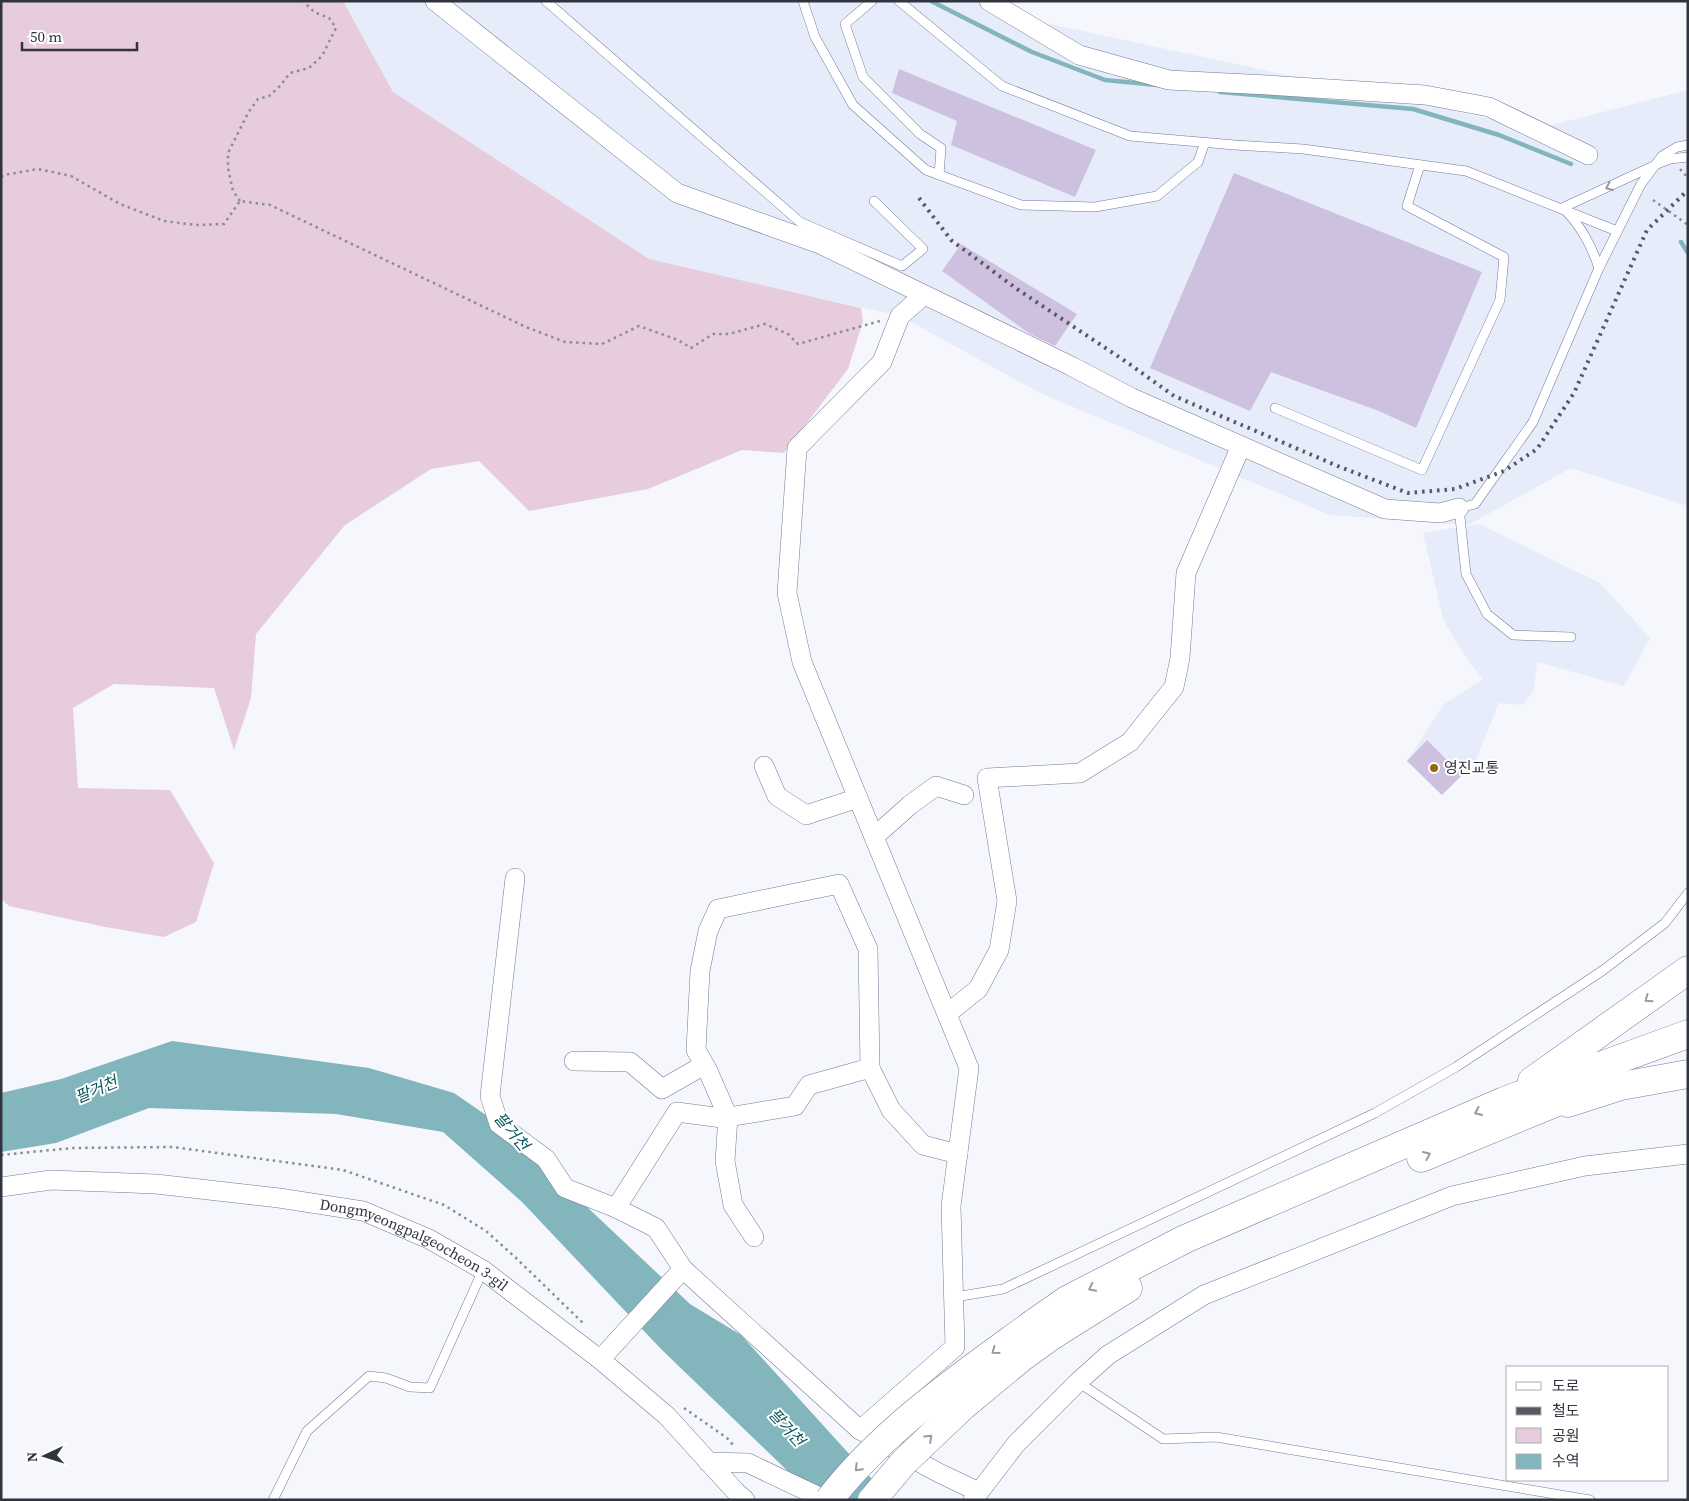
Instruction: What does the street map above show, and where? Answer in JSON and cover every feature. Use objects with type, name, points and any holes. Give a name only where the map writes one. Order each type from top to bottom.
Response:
[{"type":"highway","points":[[1502,1113],[1688,970]]},
{"type":"highway","points":[[872,1500],[904,1462],[963,1406],[1021,1358],[1067,1300],[1185,1239],[1502,1113],[1688,1034]]},
{"type":"highway","points":[[1502,1113],[1688,1048]]},
{"type":"highway","points":[[1502,1113],[1621,1086],[1688,1074]]},
{"type":"highway","points":[[828,1500],[841,1484],[900,1425],[967,1372],[1044,1329]]},
{"type":"street","points":[[436,1],[677,193],[820,244],[1071,366],[1132,398],[1385,509],[1440,512],[1459,508]]},
{"type":"street","points":[[990,1],[1079,54],[1169,80],[1268,84],[1425,95],[1489,107],[1588,155]]},
{"type":"street","points":[[860,1430],[955,1347],[951,1206],[969,1068],[802,662],[787,593],[797,448],[882,362],[900,316],[924,295]]},
{"type":"street","points":[[947,1014],[978,989],[999,950],[1007,901],[987,778],[1080,773],[1130,742],[1174,687],[1180,658],[1186,574],[1241,446]]},
{"type":"street","points":[[764,766],[777,796],[806,815],[858,798]]},
{"type":"street","points":[[874,837],[910,805],[936,786],[964,795]]},
{"type":"street","points":[[515,878],[490,1096],[499,1124],[546,1159],[565,1188],[616,1208],[656,1228],[683,1268],[860,1430],[939,1473],[976,1496],[1016,1444],[1108,1355],[1204,1295],[1452,1196],[1585,1166],[1688,1154]]},
{"type":"street","points":[[754,1237],[733,1205],[725,1161],[728,1117],[696,1050],[700,972],[708,931],[718,909],[839,884],[868,949],[870,1068],[891,1110],[923,1145],[958,1154]]},
{"type":"street","points":[[574,1061],[630,1062],[662,1089],[704,1065]]},
{"type":"street","points":[[616,1208],[677,1112],[722,1118],[795,1106],[809,1085],[870,1068]]},
{"type":"street","name":"Dongmyeongpalgeocheon 3-gil","points":[[1,1187],[50,1180],[156,1184],[280,1198],[363,1211],[429,1238],[483,1270],[585,1347],[609,1351],[740,1498]]},
{"type":"street","points":[[609,1351],[683,1268]]},
{"type":"street","points":[[708,1462],[748,1463],[828,1500]]},
{"type":"lane","points":[[546,1],[800,222],[902,266],[923,249],[874,201]]},
{"type":"lane","points":[[803,1],[815,37],[853,105],[926,170],[1022,205],[1095,207],[1157,196],[1198,162],[1205,142]]},
{"type":"lane","points":[[872,1],[845,24],[863,76],[920,134],[941,148],[939,175]]},
{"type":"lane","points":[[899,1],[1002,86],[1130,136],[1303,148],[1466,171],[1617,231]]},
{"type":"lane","points":[[1571,638],[1513,636],[1487,614],[1466,574],[1459,508],[1475,504],[1534,422],[1598,268],[1642,184],[1662,156],[1677,147],[1688,145]]},
{"type":"lane","points":[[1562,208],[1670,159],[1688,157]]},
{"type":"lane","points":[[1276,408],[1422,470],[1500,300],[1504,257],[1406,206],[1420,165]]},
{"type":"lane","points":[[1562,208],[1583,231],[1598,268]]},
{"type":"lane","points":[[954,1297],[1003,1289],[1375,1113],[1456,1068],[1602,971],[1665,923],[1688,893]]},
{"type":"lane","points":[[274,1500],[307,1431],[369,1376],[386,1378],[410,1387],[430,1388],[483,1270]]},
{"type":"lane","points":[[1078,1382],[1164,1439],[1216,1437],[1590,1500]]},
{"type":"path","points":[[303,1],[314,12],[329,18],[336,28],[322,56],[310,68],[290,73],[269,96],[258,99],[248,113],[228,153],[228,168],[233,191],[240,201],[270,205],[526,327],[565,342],[602,344],[639,326],[678,340],[691,348],[712,334],[729,334],[765,324],[788,334],[798,344],[900,316]]},
{"type":"path","points":[[1,177],[38,170],[71,176],[120,204],[164,221],[196,225],[224,224],[240,201]]},
{"type":"path","points":[[1653,200],[1688,225]]},
{"type":"shaded area","points":[[343,1],[999,1],[1013,16],[1537,129],[1688,90],[1688,506],[1571,468],[1468,525],[1330,515],[1040,393],[900,316],[649,260],[393,92]]},
{"type":"shaded area","name":"영진교통","points":[[1479,524],[1600,583],[1650,638],[1624,686],[1537,662],[1534,690],[1523,705],[1499,703],[1475,763],[1442,795],[1407,761],[1444,704],[1483,679],[1468,660],[1444,622],[1423,533]]},
{"type":"green space","points":[[1,1],[343,1],[393,92],[649,259],[861,308],[863,321],[848,369],[784,453],[742,450],[648,489],[529,511],[479,461],[431,469],[345,525],[256,634],[251,698],[234,750],[214,688],[114,684],[73,708],[78,788],[170,790],[214,863],[196,922],[164,937],[105,927],[9,906],[1,899]]},
{"type":"water","name":"팔거천","points":[[172,1041],[369,1068],[454,1093],[499,1124],[690,1304],[741,1335],[891,1500],[827,1500],[798,1481],[661,1349],[522,1202],[443,1132],[336,1114],[149,1108],[56,1143],[1,1152],[1,1093],[61,1079]]},
{"type":"building","points":[[899,69],[1096,150],[1075,197],[951,145],[957,121],[892,93]]},
{"type":"building","points":[[1234,173],[1482,272],[1416,428],[1379,411],[1271,372],[1250,411],[1150,368]]},
{"type":"building","points":[[961,244],[1077,314],[1055,346],[1030,334],[942,271]]},
{"type":"building","name":"영진교통","points":[[1427,740],[1462,775],[1442,795],[1407,761]]},
{"type":"waterway","points":[[931,1],[1032,52],[1105,80],[1157,85]]},
{"type":"waterway","points":[[1220,92],[1413,109],[1499,135],[1571,164]]},
{"type":"waterway","points":[[1681,242],[1688,253]]},
{"type":"railway","points":[[919,198],[951,240],[1017,289],[1174,396],[1340,467],[1408,493],[1455,489],[1504,471],[1537,449],[1574,393],[1647,230],[1688,190]]},
{"type":"place","name":"영진교통","points":[[1434,768]]}]
